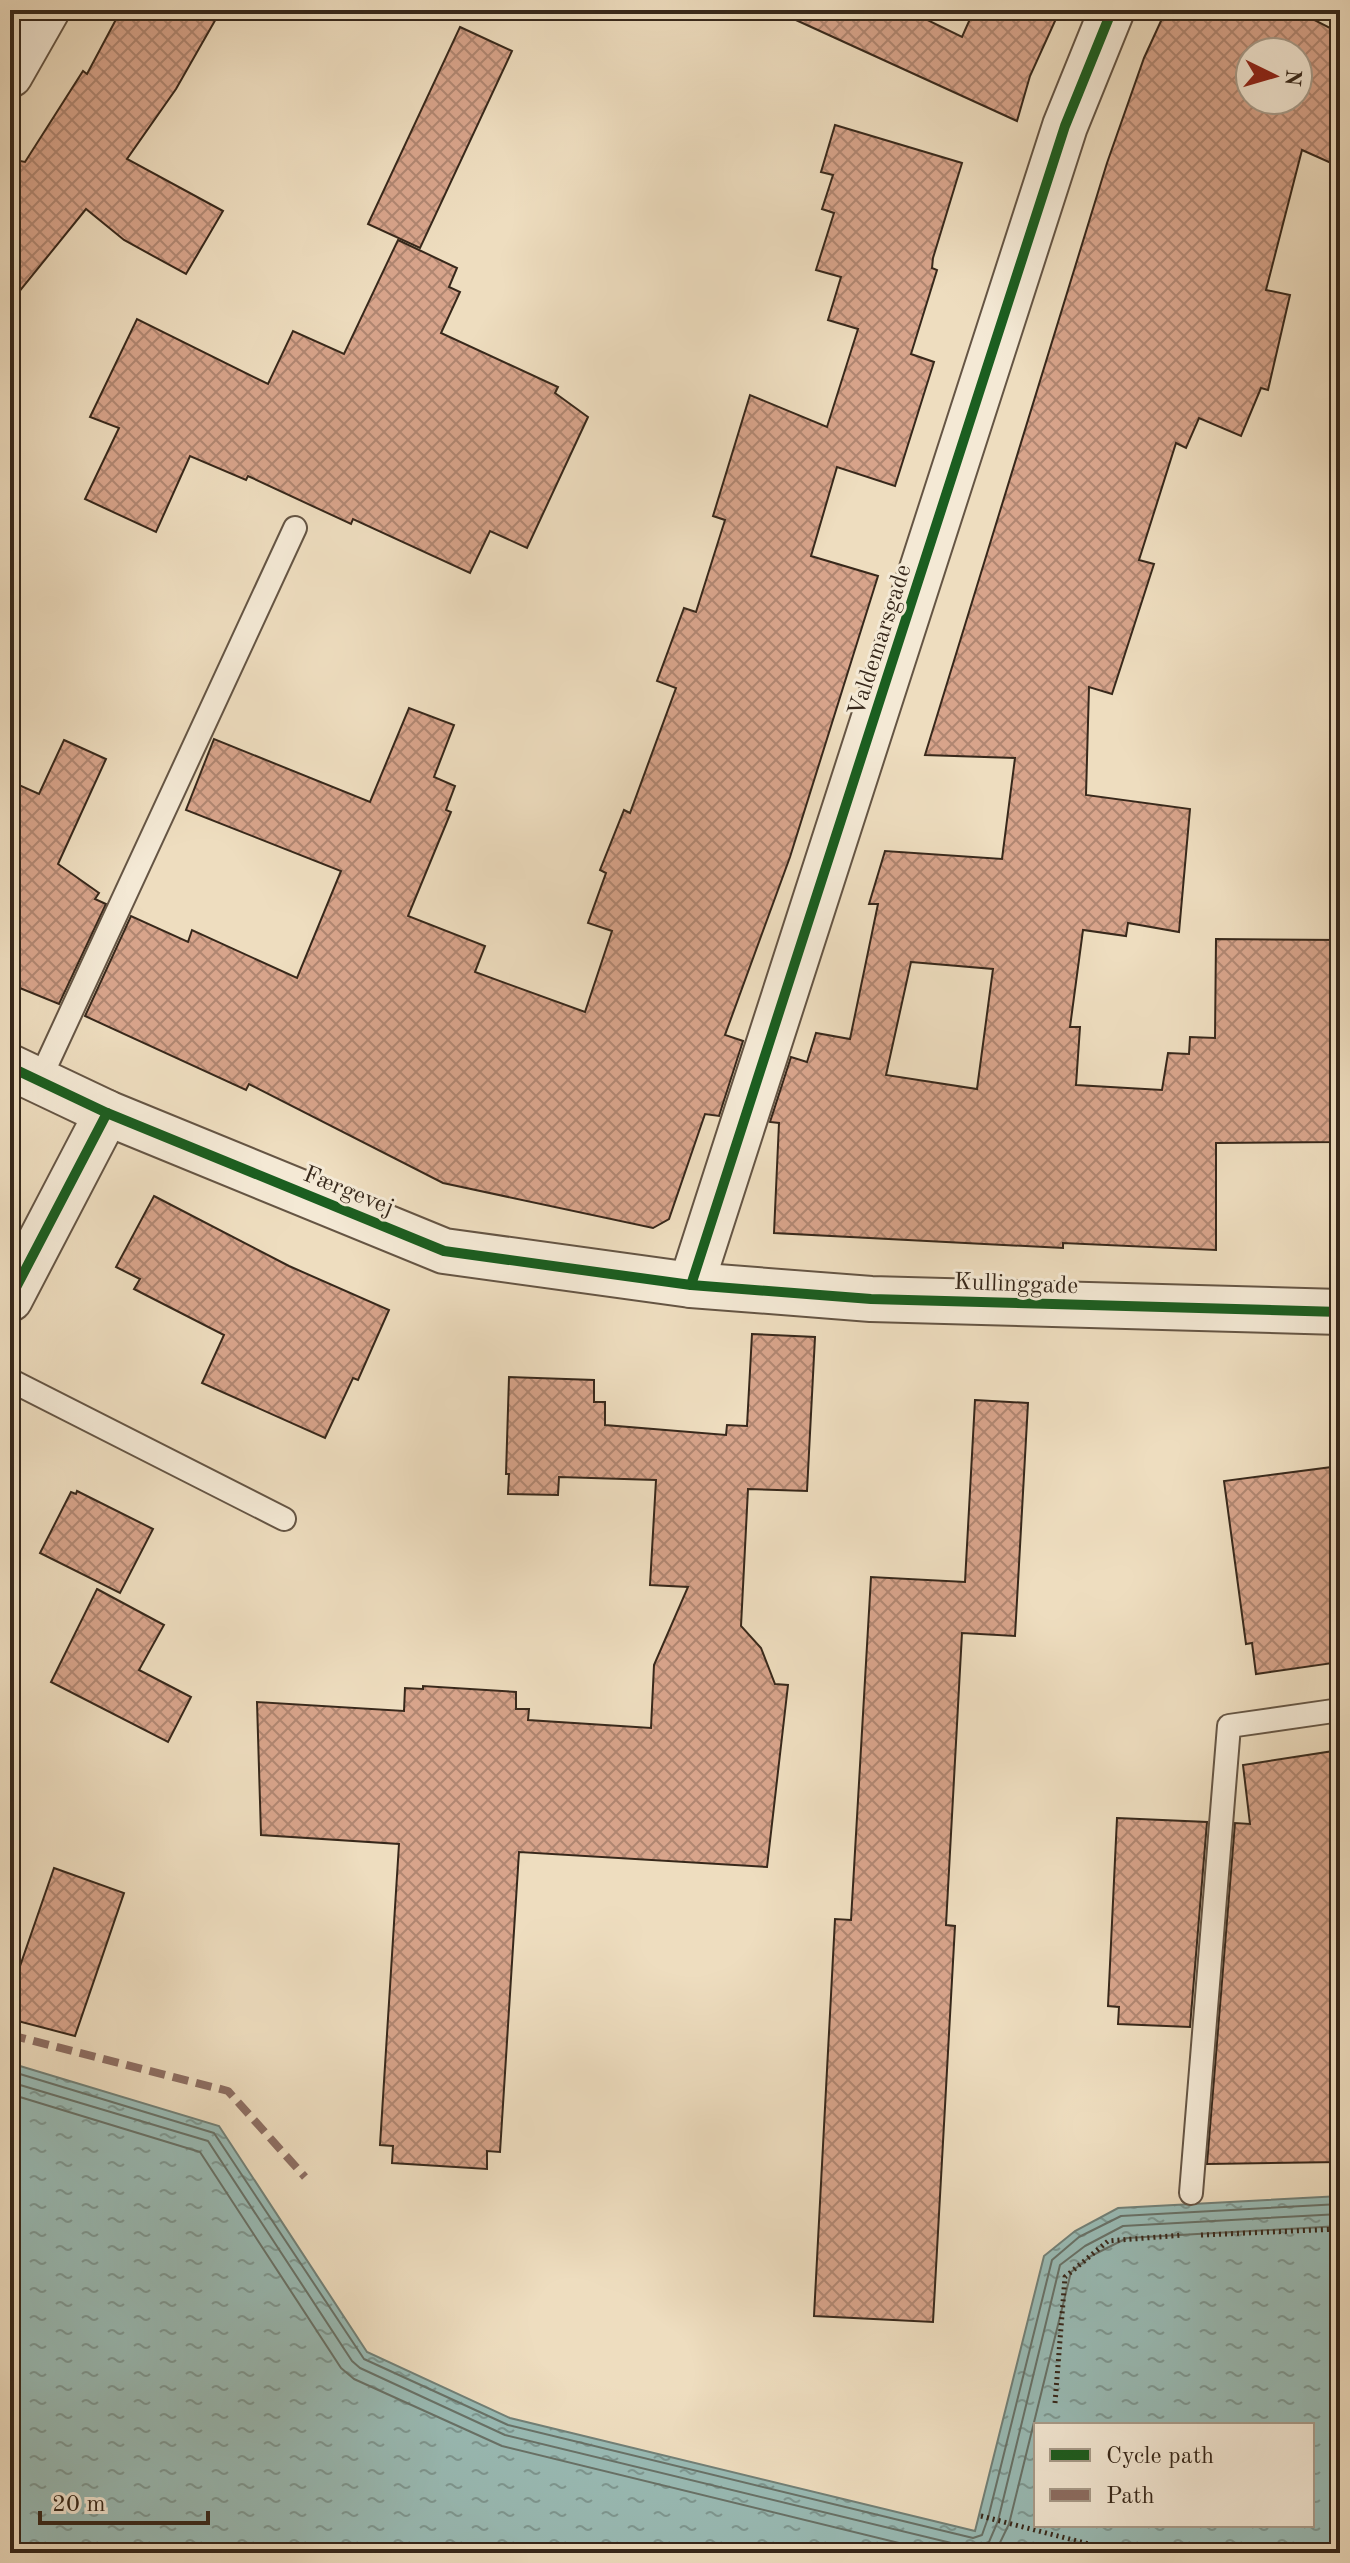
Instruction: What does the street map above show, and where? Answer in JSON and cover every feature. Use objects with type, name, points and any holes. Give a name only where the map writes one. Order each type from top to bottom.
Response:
[{"type":"street","points":[[10,75],[47,10]]},
{"type":"street","name":"Valdemarsgade","points":[[691,1285],[1065,126],[1112,10]]},
{"type":"street","name":"Færgevej","points":[[25,1074],[107,1113],[444,1251],[691,1285]]},
{"type":"street","points":[[10,1299],[107,1113]]},
{"type":"street","name":"Kullinggade","points":[[691,1285],[871,1299],[1340,1312]]},
{"type":"lane","points":[[25,1074],[295,528]]},
{"type":"lane","points":[[10,1380],[284,1519]]},
{"type":"lane","points":[[1191,2193],[1229,1726],[1340,1710]]},
{"type":"path","points":[[1200,2235],[1340,2229]]},
{"type":"path","points":[[1055,2403],[1065,2277],[1108,2241],[1184,2235]]},
{"type":"path","points":[[981,2516],[1123,2553]]},
{"type":"water","points":[[10,2063],[219,2126],[367,2352],[510,2418],[975,2531],[1044,2256],[1075,2231],[1118,2208],[1340,2196],[1340,2553],[10,2553]]},
{"type":"building","points":[[121,10],[221,10],[176,89],[127,159],[223,211],[186,274],[124,240],[86,209],[10,303],[10,159],[25,162],[83,71],[87,74]]},
{"type":"building","points":[[774,10],[907,10],[962,37],[974,10],[1060,10],[1030,76],[1017,121]]},
{"type":"building","points":[[1166,10],[1295,10],[1340,33],[1340,167],[1302,150],[1266,290],[1290,295],[1268,390],[1261,388],[1241,436],[1199,418],[1186,448],[1176,443],[1139,560],[1154,564],[1112,694],[1089,687],[1086,795],[1190,809],[1179,932],[1128,923],[1126,936],[1083,930],[1070,1027],[1080,1027],[1076,1085],[1162,1090],[1168,1053],[1189,1054],[1190,1037],[1215,1038],[1216,939],[1340,940],[1340,1142],[1216,1143],[1216,1250],[1063,1243],[1063,1248],[774,1233],[779,1123],[770,1122],[791,1057],[807,1062],[816,1033],[850,1039],[878,904],[869,904],[885,851],[1002,859],[1015,758],[925,755],[1107,163],[1144,58]],"holes":[[[911,962],[993,969],[977,1089],[886,1075]]]},
{"type":"building","points":[[460,27],[512,51],[420,248],[368,224]]},
{"type":"building","points":[[835,125],[962,163],[933,258],[932,268],[937,270],[911,354],[934,362],[895,486],[837,467],[811,556],[878,576],[790,857],[725,1035],[743,1041],[719,1116],[705,1114],[669,1219],[653,1228],[443,1183],[249,1084],[246,1090],[85,1016],[131,916],[188,942],[192,930],[297,978],[341,871],[186,810],[214,739],[370,802],[409,708],[454,725],[434,777],[455,786],[446,810],[451,812],[408,916],[485,946],[475,972],[585,1012],[612,931],[588,923],[606,873],[600,870],[624,810],[630,813],[676,688],[657,681],[684,608],[696,612],[725,520],[713,516],[750,395],[827,427],[858,329],[828,320],[841,277],[816,270],[834,213],[822,209],[833,175],[821,172]]},
{"type":"building","points":[[398,240],[457,268],[449,287],[460,292],[441,333],[558,387],[555,393],[588,417],[527,548],[490,531],[470,573],[353,519],[351,524],[248,476],[246,480],[190,456],[156,532],[85,499],[119,428],[90,417],[137,319],[268,384],[293,331],[344,354]]},
{"type":"building","points":[[64,740],[106,759],[58,864],[99,893],[95,899],[106,904],[59,1004],[10,984],[10,781],[39,794]]},
{"type":"building","points":[[154,1196],[289,1266],[389,1310],[358,1380],[353,1378],[325,1438],[202,1383],[224,1335],[134,1289],[140,1279],[116,1267]]},
{"type":"building","points":[[752,1334],[815,1337],[807,1491],[748,1489],[741,1626],[761,1648],[775,1684],[788,1685],[767,1867],[519,1852],[500,2152],[487,2151],[487,2169],[392,2163],[393,2146],[380,2145],[399,1844],[261,1835],[257,1702],[404,1711],[405,1688],[423,1689],[423,1686],[516,1692],[516,1709],[529,1709],[528,1720],[651,1728],[654,1665],[688,1587],[650,1585],[656,1480],[559,1477],[558,1495],[508,1494],[509,1377],[594,1380],[594,1402],[605,1402],[605,1425],[726,1435],[727,1425],[747,1426]]},
{"type":"building","points":[[975,1400],[1028,1403],[1015,1636],[962,1633],[946,1925],[955,1926],[933,2322],[814,2316],[835,1919],[851,1920],[871,1577],[965,1582]]},
{"type":"building","points":[[1340,1466],[1340,1662],[1256,1674],[1252,1643],[1246,1644],[1224,1481]]},
{"type":"building","points":[[77,1491],[153,1529],[120,1593],[40,1553],[71,1492],[76,1494]]},
{"type":"building","points":[[97,1589],[164,1625],[139,1670],[191,1697],[168,1742],[51,1682]]},
{"type":"building","points":[[1340,1750],[1340,2162],[1207,2164],[1235,1823],[1250,1824],[1243,1765]]},
{"type":"building","points":[[1117,1818],[1207,1822],[1190,2027],[1118,2024],[1119,2007],[1108,2006]]},
{"type":"building","points":[[54,1868],[124,1893],[75,2036],[10,2019],[10,1995]]},
{"type":"marked path","points":[[10,2035],[228,2091],[305,2177]]},
{"type":"cycle path","points":[[691,1285],[1065,126],[1112,10]]},
{"type":"cycle path","points":[[10,1067],[107,1113],[444,1251],[691,1285],[871,1299],[1340,1312]]},
{"type":"cycle path","points":[[10,1299],[107,1113]]}]
